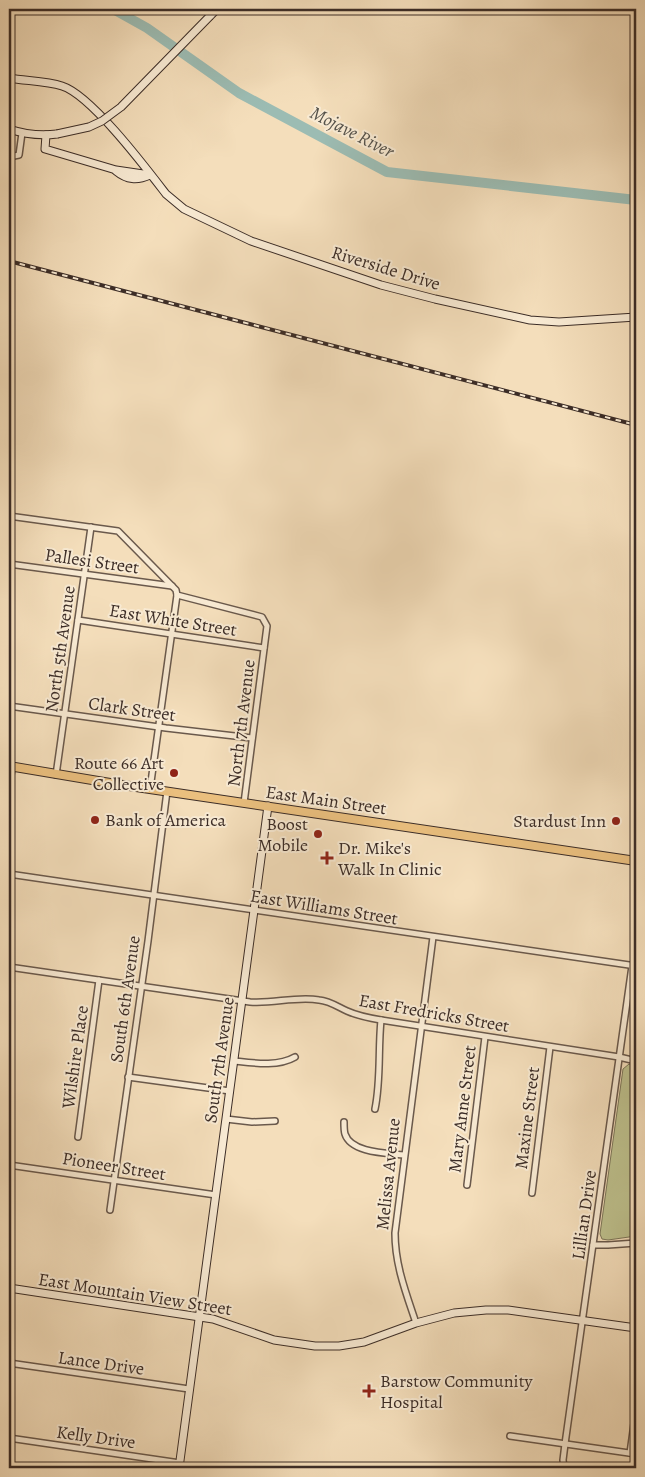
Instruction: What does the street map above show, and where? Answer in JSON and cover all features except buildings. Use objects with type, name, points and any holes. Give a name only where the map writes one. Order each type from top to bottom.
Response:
[{"type":"main road","name":"East Main Street","points":[[9,767],[636,861]]},
{"type":"main road","points":[[9,767],[9,782]]},
{"type":"street","points":[[9,130],[46,136],[89,127],[102,121],[122,107],[217,9]]},
{"type":"street","name":"Riverside Drive","points":[[9,78],[63,86],[83,98],[110,126],[166,194],[174,201],[199,216],[251,241],[381,285],[435,300],[530,320],[559,322],[636,317]]},
{"type":"street","points":[[9,157],[19,155],[22,133]]},
{"type":"street","points":[[46,136],[45,149],[116,170],[124,177],[141,179],[150,175]]},
{"type":"street","points":[[9,516],[118,531],[176,590],[177,594],[150,789]]},
{"type":"street","name":"North 5th Avenue","points":[[56,774],[92,528]]},
{"type":"street","name":"Pallesi Street","points":[[9,564],[172,586]]},
{"type":"street","name":"North 7th Avenue","points":[[177,594],[262,618],[267,626],[244,803]]},
{"type":"street","name":"East White Street","points":[[78,620],[264,648]]},
{"type":"street","name":"Clark Street","points":[[9,706],[252,738]]},
{"type":"street","name":"South 6th Avenue","points":[[110,1210],[142,987],[167,791]]},
{"type":"street","name":"South 7th Avenue","points":[[180,1466],[268,806]]},
{"type":"street","name":"East Williams Street","points":[[9,874],[433,938],[634,966]]},
{"type":"street","name":"Melissa Avenue","points":[[416,1323],[398,1270],[395,1252],[395,1233],[420,1026],[433,938]]},
{"type":"street","name":"East Fredricks Street","points":[[9,966],[242,1001],[266,1003],[300,998],[320,1000],[362,1016],[381,1020],[636,1061]]},
{"type":"street","name":"Lillian Drive","points":[[564,1468],[565,1444],[619,1057],[634,966]]},
{"type":"street","name":"Wilshire Place","points":[[78,1137],[99,980]]},
{"type":"street","points":[[375,1109],[381,1020]]},
{"type":"street","name":"Mary Anne Street","points":[[467,1185],[485,1036]]},
{"type":"street","name":"Maxine Street","points":[[532,1193],[550,1047]]},
{"type":"street","points":[[234,1060],[265,1063],[290,1060],[295,1057]]},
{"type":"street","points":[[128,1077],[230,1092]]},
{"type":"street","points":[[226,1119],[252,1122],[275,1121]]},
{"type":"street","points":[[344,1122],[344,1133],[354,1146],[365,1150],[404,1155]]},
{"type":"street","name":"Pioneer Street","points":[[9,1165],[216,1196]]},
{"type":"street","points":[[593,1245],[608,1246],[636,1242]]},
{"type":"street","name":"East Mountain View Street","points":[[9,1288],[225,1321],[274,1340],[315,1346],[339,1346],[364,1342],[416,1323],[454,1313],[486,1310],[508,1310],[636,1328]]},
{"type":"street","name":"Lance Drive","points":[[9,1363],[189,1390]]},
{"type":"street","points":[[510,1436],[633,1453],[636,1409]]},
{"type":"street","name":"Kelly Drive","points":[[9,1438],[180,1466]]},
{"type":"green space","points":[[629,1064],[636,1068],[636,1236],[608,1240],[602,1239],[600,1234],[623,1069]]},
{"type":"waterway","name":"Mojave River","points":[[113,9],[147,28],[239,93],[387,172],[636,200]]},
{"type":"railway","points":[[9,261],[636,425]]},
{"type":"place","name":"Route 66 Art Collective","points":[[174,773]]},
{"type":"place","name":"Bank of America","points":[[95,820]]},
{"type":"place","name":"Stardust Inn","points":[[616,821]]},
{"type":"place","name":"Boost Mobile","points":[[318,834]]},
{"type":"place","name":"Dr. Mike's Walk In Clinic","points":[[327,858]]},
{"type":"place","name":"Barstow Community Hospital","points":[[369,1391]]}]
